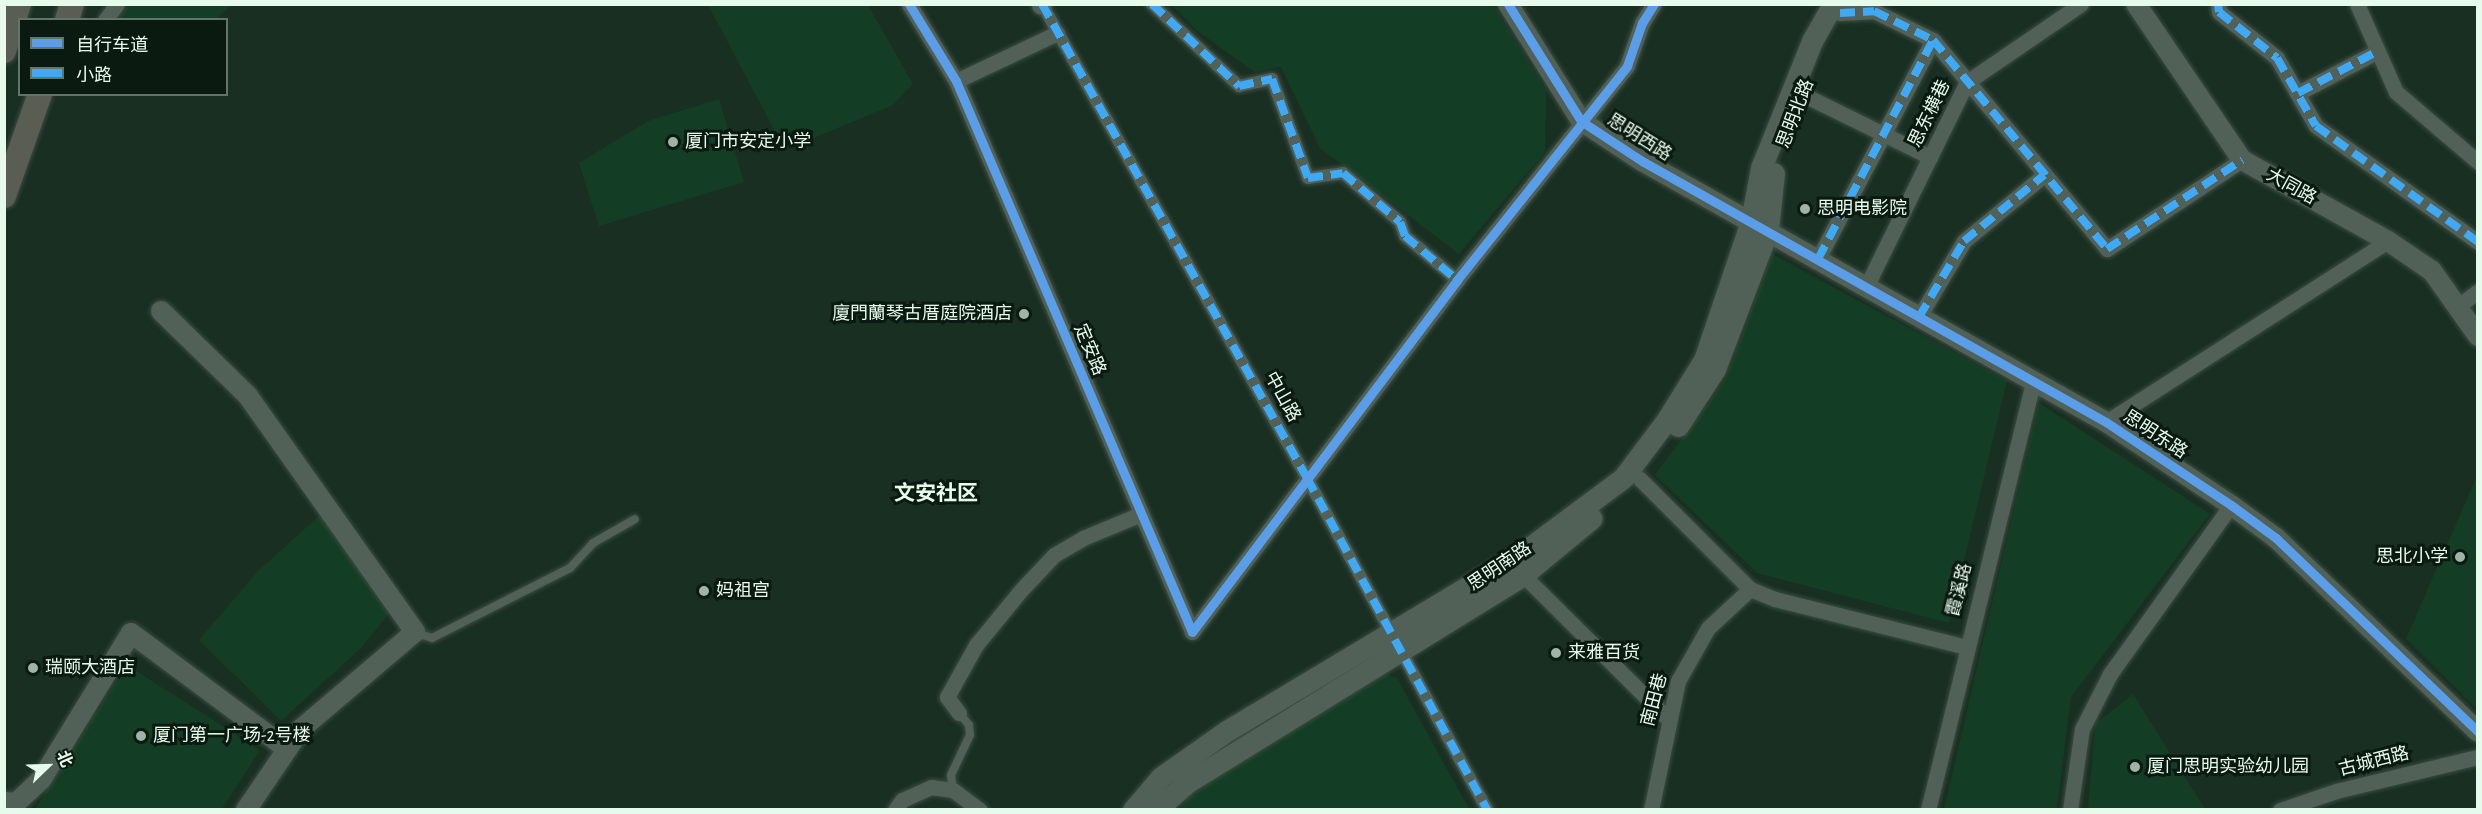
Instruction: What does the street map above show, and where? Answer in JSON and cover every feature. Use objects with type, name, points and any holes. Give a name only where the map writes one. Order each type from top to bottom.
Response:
[{"type":"main road","points":[[7,36],[19,4]]},
{"type":"main road","name":"思明北路","points":[[1760,226],[1770,184],[1802,94],[1839,8]]},
{"type":"main road","name":"思明北路","points":[[1760,226],[1761,168],[1812,40],[1839,8]]},
{"type":"main road","points":[[4,196],[39,96]]},
{"type":"main road","name":"思明南路","points":[[1133,810],[1161,777],[1228,730],[1523,575],[1640,479],[1715,369],[1760,226]]},
{"type":"main road","name":"思明南路","points":[[1156,810],[1188,782],[1516,557],[1623,478],[1666,421],[1704,360],[1760,226]]},
{"type":"street","points":[[106,18],[117,4]]},
{"type":"street","name":"定安路","points":[[909,4],[956,81],[1192,632],[1307,478]]},
{"type":"street","points":[[1152,4],[1239,86],[1272,80],[1308,178],[1343,173],[1400,222],[1405,236],[1457,280]]},
{"type":"street","name":"思明西路","points":[[1508,4],[1581,121],[1642,161],[1760,226]]},
{"type":"street","points":[[1307,478],[1457,280],[1581,121],[1627,66],[1642,23],[1654,4]]},
{"type":"street","name":"思东横巷","points":[[1866,286],[1967,82],[2081,4]]},
{"type":"street","name":"大同路","points":[[2136,4],[2242,160],[2388,241],[2432,271],[2478,336]]},
{"type":"street","points":[[2218,4],[2219,12],[2277,58],[2316,126],[2478,242]]},
{"type":"street","points":[[2357,4],[2396,92],[2478,162]]},
{"type":"street","name":"中山路","points":[[1042,5],[1307,478],[1487,810]]},
{"type":"street","points":[[1839,8],[1874,11],[1933,40],[2107,249],[2242,160]]},
{"type":"street","points":[[956,81],[1057,33]]},
{"type":"street","points":[[1818,259],[1933,40]]},
{"type":"street","points":[[2298,93],[2378,51]]},
{"type":"street","points":[[1802,94],[1930,157]]},
{"type":"street","points":[[1919,317],[1964,241],[2044,175]]},
{"type":"street","name":"思明东路","points":[[1760,226],[2106,422],[2231,505],[2276,538],[2478,732]]},
{"type":"street","points":[[2106,422],[2388,241]]},
{"type":"street","points":[[2457,307],[2478,291]]},
{"type":"street","points":[[161,311],[248,396],[415,632],[302,729],[246,810]]},
{"type":"street","name":"霞溪路","points":[[1928,810],[1966,647],[2033,382]]},
{"type":"street","points":[[1640,479],[1750,589],[1774,599],[1966,647]]},
{"type":"street","points":[[2070,810],[2082,729],[2109,674],[2231,505]]},
{"type":"street","points":[[959,714],[946,697],[976,645],[1022,589],[1054,555],[1083,538],[1142,514]]},
{"type":"street","points":[[1523,575],[1668,720]]},
{"type":"street","name":"南田巷","points":[[1650,810],[1678,681],[1708,628],[1750,589]]},
{"type":"street","points":[[4,802],[16,803],[41,780],[132,633],[287,749]]},
{"type":"street","name":"古城西路","points":[[2280,810],[2336,791],[2478,757]]},
{"type":"street","points":[[895,810],[902,800],[931,787],[953,790],[980,810]]},
{"type":"lane","points":[[415,632],[432,638],[570,568],[593,543],[635,519]]},
{"type":"lane","points":[[953,790],[951,775],[970,735],[969,725],[959,714]]},
{"type":"shaded area","points":[[129,4],[231,5],[217,18],[117,18]]},
{"type":"shaded area","points":[[708,5],[868,5],[913,84],[893,105],[785,150]]},
{"type":"shaded area","points":[[1172,5],[1493,5],[1546,90],[1545,152],[1459,254],[1320,148],[1281,67],[1255,72],[1197,31]]},
{"type":"shaded area","name":"厦门市安定小学","points":[[719,99],[744,182],[599,226],[579,163],[648,121]]},
{"type":"shaded area","points":[[1772,254],[2007,381],[1949,623],[1757,573],[1655,475],[1726,379]]},
{"type":"shaded area","points":[[2039,403],[2210,514],[2071,697],[2057,809],[1944,809]]},
{"type":"shaded area","name":"思北小学","points":[[2477,476],[2477,709],[2406,639]]},
{"type":"shaded area","points":[[320,515],[391,611],[362,647],[281,721],[199,640],[258,571]]},
{"type":"shaded area","points":[[127,665],[260,750],[222,809],[35,809]]},
{"type":"shaded area","points":[[1381,672],[1397,678],[1469,809],[1179,810],[1190,795]]},
{"type":"shaded area","name":"厦门思明实验幼儿园","points":[[2133,694],[2205,809],[2088,809],[2095,724]]},
{"type":"marked path","points":[[1042,4],[1307,478],[1487,810]]},
{"type":"marked path","points":[[1152,4],[1239,86],[1272,79],[1308,178],[1343,173],[1400,222],[1405,236],[1457,280]]},
{"type":"marked path","points":[[2218,4],[2219,12],[2277,58],[2316,126],[2478,242]]},
{"type":"marked path","points":[[1840,13],[1874,11],[1933,40],[2107,249],[2242,160]]},
{"type":"marked path","points":[[1818,259],[1933,40]]},
{"type":"marked path","points":[[2298,93],[2378,51]]},
{"type":"marked path","points":[[1919,317],[1964,241],[2044,175]]},
{"type":"cycle path","points":[[909,4],[956,81],[1192,632],[1457,280],[1627,66],[1642,23],[1654,4]]},
{"type":"cycle path","points":[[1508,4],[1581,121],[1642,161],[2106,422],[2231,505],[2276,538],[2478,732]]},
{"type":"place","name":"厦门市安定小学","points":[[673,142]]},
{"type":"place","name":"思明电影院","points":[[1805,209]]},
{"type":"place","name":"廈門蘭琴古厝庭院酒店","points":[[1024,314]]},
{"type":"place","name":"思北小学","points":[[2460,557]]},
{"type":"place","name":"妈祖宫","points":[[704,591]]},
{"type":"place","name":"来雅百货","points":[[1556,653]]},
{"type":"place","name":"瑞颐大酒店","points":[[33,668]]},
{"type":"place","name":"厦门第一广场-2号楼","points":[[141,736]]},
{"type":"place","name":"厦门思明实验幼儿园","points":[[2135,767]]},
{"type":"district","name":"文安社区","points":[[936,494]]}]
